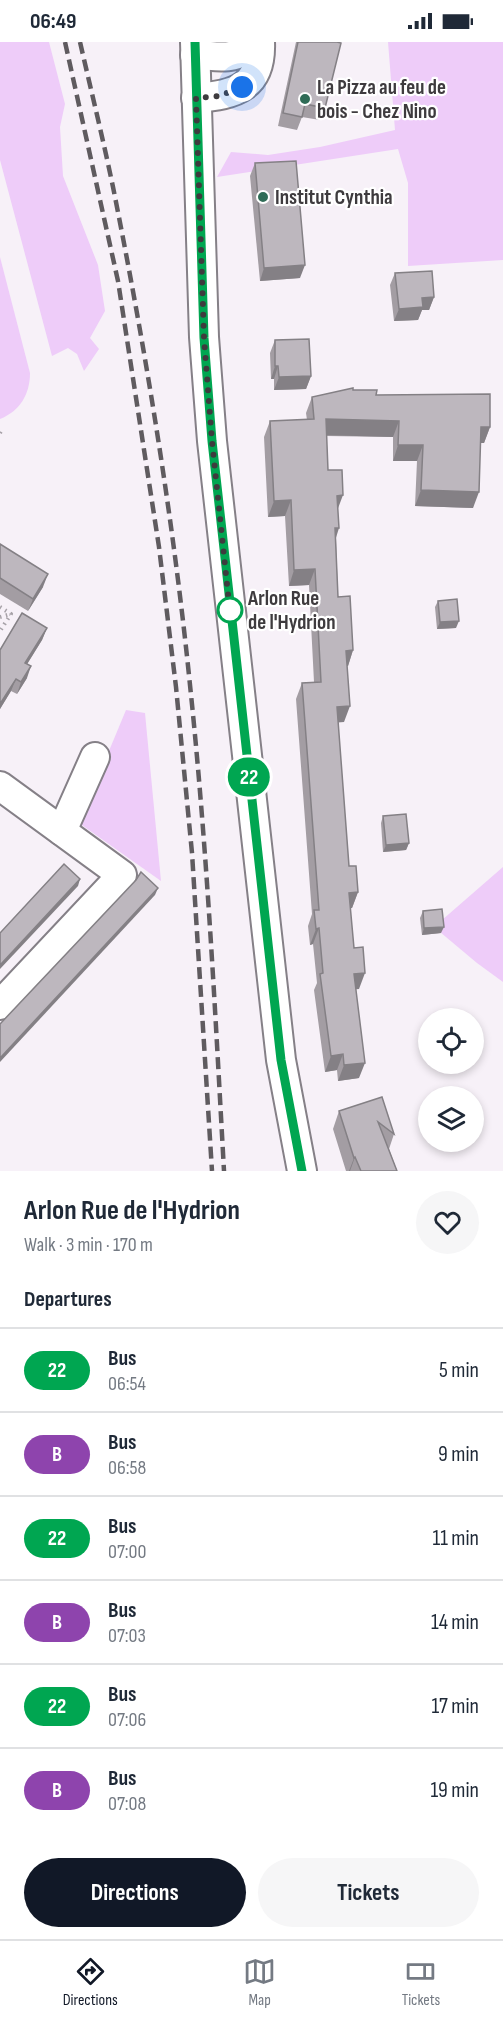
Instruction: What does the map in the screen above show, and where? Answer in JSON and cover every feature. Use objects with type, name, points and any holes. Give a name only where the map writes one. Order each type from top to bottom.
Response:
[{"type":"street","points":[[196,98],[219,96],[242,87],[254,75],[260,60],[257,42],[244,52],[231,57],[195,48],[196,98],[204,338],[212,441],[281,1060],[302,1171]]},
{"type":"street","points":[[62,831],[95,757]]},
{"type":"street","points":[[0,786],[122,875],[0,1005]]},
{"type":"path","points":[[0,607],[10,614]]},
{"type":"path","points":[[0,616],[10,614]]},
{"type":"path","points":[[0,631],[10,614]]},
{"type":"shaded area","points":[[0,42],[49,42],[65,104],[60,127],[63,176],[98,265],[105,311],[90,338],[99,349],[84,371],[77,354],[68,348],[52,356],[0,160]]},
{"type":"shaded area","points":[[388,42],[503,42],[503,260],[408,266],[408,183],[398,149],[217,177],[231,152],[268,155],[320,147],[395,130]]},
{"type":"shaded area","points":[[0,257],[30,373],[30,381],[22,401],[7,416],[0,419]]},
{"type":"shaded area","points":[[126,710],[145,713],[161,881],[79,823]]},
{"type":"shaded area","points":[[503,867],[503,982],[434,927]]},
{"type":"building","points":[[298,42],[341,43],[325,108],[305,104],[302,117],[283,113]]},
{"type":"building","points":[[296,161],[305,265],[264,268],[255,163]]},
{"type":"building","points":[[432,271],[434,297],[422,298],[423,307],[399,309],[395,273]]},
{"type":"building","points":[[309,339],[311,376],[279,377],[278,366],[275,366],[275,340]]},
{"type":"building","points":[[353,388],[353,390],[377,390],[376,395],[490,394],[490,427],[481,427],[479,492],[421,490],[423,445],[398,445],[399,421],[326,419],[328,470],[342,470],[343,495],[337,496],[339,528],[335,528],[338,597],[350,596],[353,650],[346,651],[350,706],[337,707],[349,866],[356,866],[358,892],[349,893],[354,948],[363,947],[365,973],[354,974],[365,1063],[344,1065],[343,1054],[331,1056],[320,974],[323,973],[319,928],[316,929],[314,910],[319,910],[302,683],[321,682],[315,569],[294,570],[291,500],[274,501],[270,421],[314,419],[312,397]]},
{"type":"building","points":[[0,544],[48,574],[33,599],[0,578]]},
{"type":"building","points":[[457,599],[459,621],[440,622],[438,601]]},
{"type":"building","points":[[22,613],[47,628],[25,663],[31,666],[21,682],[16,679],[0,704],[0,650]]},
{"type":"building","points":[[406,814],[409,843],[386,845],[383,816]]},
{"type":"building","points":[[64,864],[80,879],[0,965],[0,933]]},
{"type":"building","points":[[141,872],[158,888],[0,1058],[0,1024]]},
{"type":"building","points":[[442,909],[444,927],[424,928],[423,911]]},
{"type":"building","points":[[382,1097],[394,1134],[378,1122],[397,1171],[361,1171],[354,1158],[339,1111]]},
{"type":"railway","points":[[65,42],[118,281],[159,547],[176,687],[192,853],[212,1171]]},
{"type":"railway","points":[[80,42],[113,187],[137,311],[175,560],[201,806],[224,1171]]},
{"type":"bus line","name":"22","points":[[195,42],[204,338],[212,441],[281,1060],[302,1171]]},
{"type":"place","name":"La Pizza au feu de bois - Chez Nino","points":[[305,99]]},
{"type":"place","name":"Institut Cynthia","points":[[263,197]]},
{"type":"place","name":"Arlon Rue de l'Hydrion","points":[[230,610]]},
{"type":"route","points":[[230,610],[230,613],[204,338],[196,98],[219,96],[242,87]]}]
